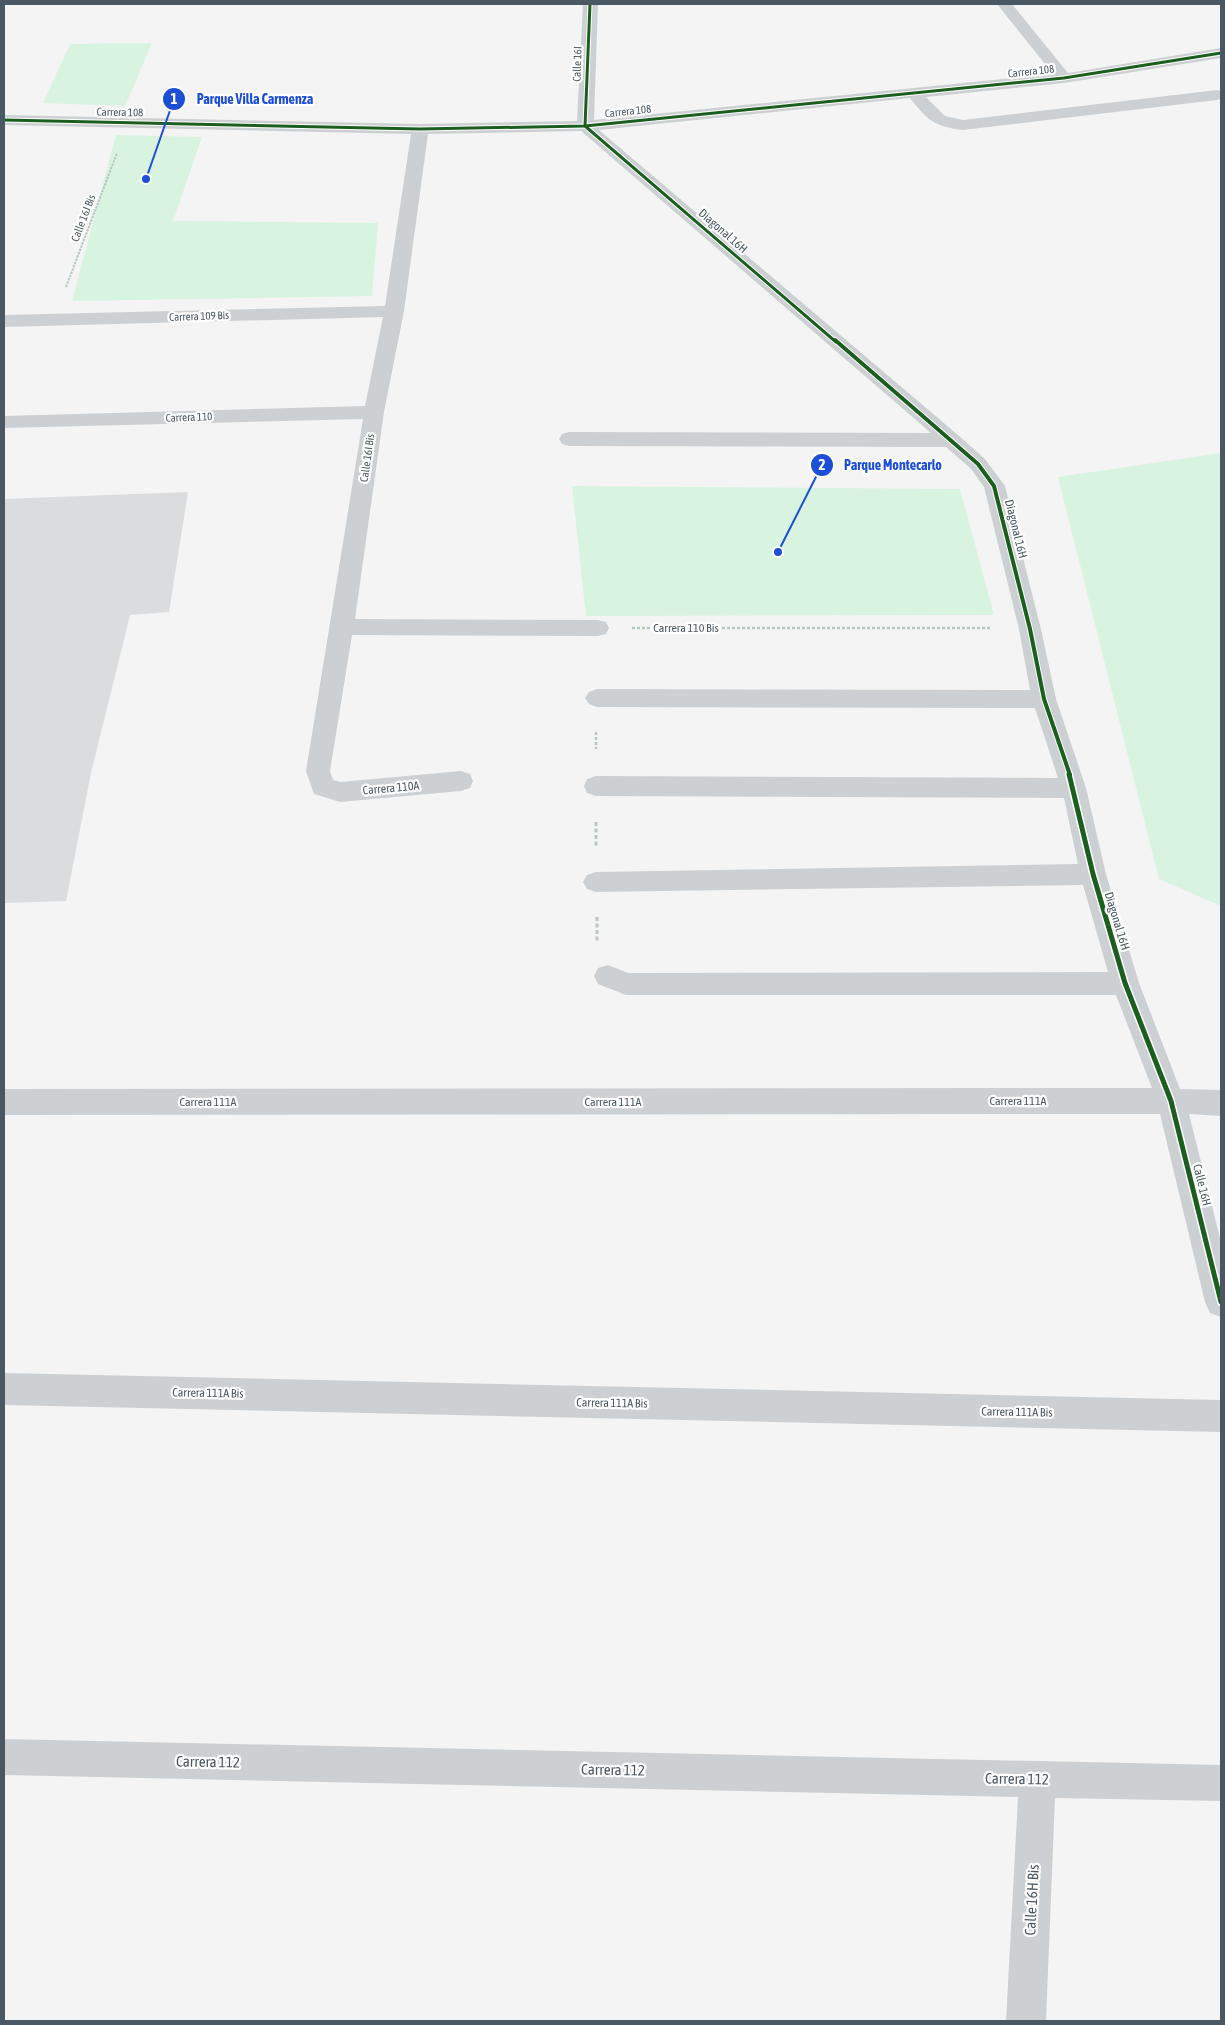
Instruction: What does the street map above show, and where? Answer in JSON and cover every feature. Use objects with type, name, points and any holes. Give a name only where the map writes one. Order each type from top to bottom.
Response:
[{"type":"street","name":"Calle 16I","points":[[585,126],[590,4]]},
{"type":"street","points":[[1004,4],[1064,78]]},
{"type":"street","name":"Carrera 108","points":[[4,120],[420,129],[585,126],[1064,78],[1221,53]]},
{"type":"street","points":[[914,93],[934,117],[945,124],[963,125],[1217,95]]},
{"type":"street","name":"Diagonal 16H","points":[[585,126],[951,440],[978,464],[994,486],[1030,628],[1044,699],[1074,788],[1092,874],[1125,983],[1170,1101]]},
{"type":"street","name":"Calle 16I Bis","points":[[323,787],[318,771],[342,627],[374,412],[394,310],[420,129]]},
{"type":"street","name":"Carrera 109 Bis","points":[[4,321],[394,310]]},
{"type":"street","name":"Carrera 110","points":[[4,422],[374,412]]},
{"type":"street","points":[[569,439],[951,440]]},
{"type":"street","points":[[342,627],[598,628]]},
{"type":"street","points":[[597,698],[1044,699]]},
{"type":"street","name":"Carrera 110A","points":[[323,787],[340,792],[461,782]]},
{"type":"street","points":[[596,786],[1074,788]]},
{"type":"street","points":[[596,882],[1092,874]]},
{"type":"street","points":[[608,976],[626,984],[1125,983]]},
{"type":"street","name":"Carrera 111A","points":[[4,1102],[1170,1101],[1221,1103]]},
{"type":"street","name":"Calle 16H","points":[[1170,1101],[1221,1302]]},
{"type":"street","name":"Carrera 111A Bis","points":[[4,1389],[1221,1416]]},
{"type":"street","name":"Carrera 112","points":[[4,1757],[1221,1783]]},
{"type":"street","name":"Calle 16H Bis","points":[[1026,2021],[1038,1779]]},
{"type":"green space","points":[[152,43],[125,106],[43,103],[70,44]]},
{"type":"green space","points":[[116,135],[202,137],[173,221],[378,223],[372,296],[72,301]]},
{"type":"green space","points":[[1221,453],[1221,906],[1159,879],[1058,477]]},
{"type":"green space","points":[[572,486],[960,489],[994,615],[586,616]]},
{"type":"building","points":[[188,492],[169,612],[130,615],[91,773],[66,901],[4,903],[4,499]]},
{"type":"cycle path","points":[[590,4],[585,126],[951,440],[978,464],[994,486],[1030,629],[1044,699],[1074,788],[1093,874],[1125,983],[1171,1101],[1221,1302]]},
{"type":"cycle path","points":[[4,120],[420,129],[585,126],[1064,78],[1221,53]]},
{"type":"place","name":"Parque Villa Carmenza","points":[[146,179]]},
{"type":"place","name":"Parque Montecarlo","points":[[778,552]]}]
